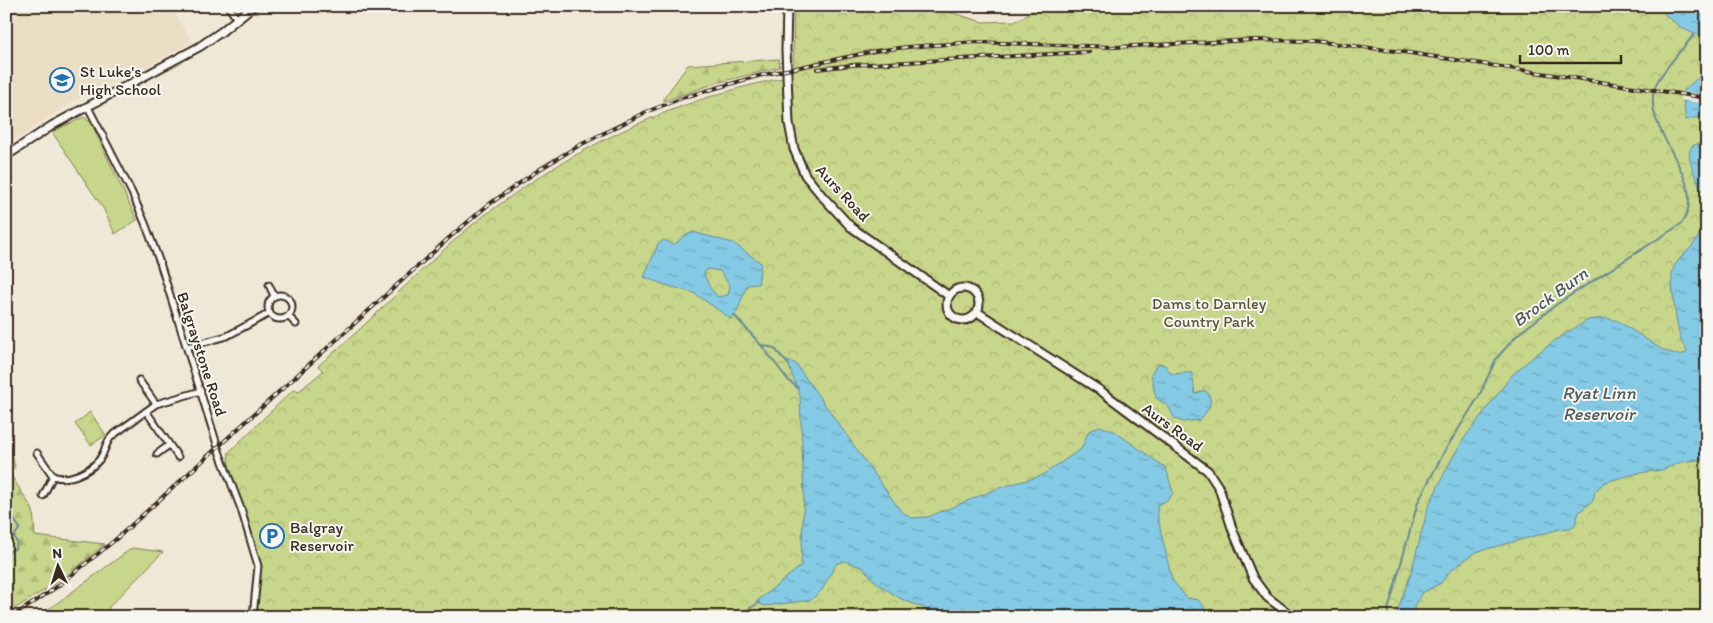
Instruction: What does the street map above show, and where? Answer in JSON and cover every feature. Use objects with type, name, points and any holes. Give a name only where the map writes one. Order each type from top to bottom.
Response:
[{"type":"street","points":[[228,6],[237,19]]},
{"type":"street","points":[[6,156],[53,125],[199,47],[222,32],[253,6]]},
{"type":"street","name":"Aurs Road","points":[[787,6],[789,123],[794,149],[805,175],[851,227],[949,296]]},
{"type":"street","name":"Balgraystone Road","points":[[88,107],[132,193],[145,223],[160,263],[217,446],[241,509],[258,566],[253,617]]},
{"type":"street","points":[[269,285],[274,296]]},
{"type":"street","points":[[957,289],[968,289],[973,292],[979,301],[978,312],[970,319],[955,318],[948,311],[947,301],[949,296],[957,289]]},
{"type":"street","points":[[285,295],[291,301],[292,309],[288,316],[281,319],[270,314],[269,302],[274,296],[285,295]]},
{"type":"street","name":"Aurs Road","points":[[978,312],[1101,391],[1208,471],[1219,488],[1233,531],[1252,578],[1267,597],[1293,617]]},
{"type":"street","points":[[187,347],[227,336],[270,314]]},
{"type":"street","points":[[288,316],[296,324]]},
{"type":"street","points":[[139,380],[156,404]]},
{"type":"street","points":[[37,453],[53,476],[65,479],[85,471],[98,461],[108,440],[112,436],[156,404],[201,391]]},
{"type":"street","points":[[146,412],[178,457]]},
{"type":"street","points":[[157,454],[169,445]]},
{"type":"street","points":[[43,496],[53,476]]},
{"type":"shaded area","name":"St Luke's High School","points":[[6,6],[170,6],[192,42],[150,65],[74,101],[6,146]]},
{"type":"green space","name":"Dams to Darnley Country Park","points":[[794,6],[929,6],[983,22],[1014,21],[1039,6],[1707,6],[1707,617],[255,617],[259,572],[228,461],[229,452],[294,389],[298,392],[323,371],[318,366],[452,242],[478,220],[521,189],[584,150],[651,118],[721,93],[793,76]]},
{"type":"green space","points":[[779,59],[780,67],[716,83],[664,101],[664,98],[688,65]]},
{"type":"green space","points":[[84,117],[91,123],[137,220],[115,234],[103,208],[52,132]]},
{"type":"green space","points":[[90,412],[106,435],[91,445],[75,424]]},
{"type":"green space","points":[[12,428],[8,438],[15,467],[9,472],[33,510],[35,536],[105,544],[64,578],[6,614],[6,429]]},
{"type":"green space","points":[[132,548],[163,552],[109,607],[108,617],[36,617],[49,609]]},
{"type":"water","points":[[1657,6],[1707,6],[1707,34],[1705,36],[1698,35],[1685,29]]},
{"type":"water","points":[[1707,70],[1707,115],[1686,120],[1682,92]]},
{"type":"water","name":"Ryat Linn Reservoir","points":[[1707,140],[1707,459],[1681,462],[1662,470],[1639,473],[1605,482],[1595,491],[1593,501],[1579,512],[1575,525],[1571,528],[1560,529],[1476,552],[1450,571],[1441,583],[1422,593],[1414,606],[1414,617],[1398,617],[1397,612],[1411,573],[1428,507],[1451,460],[1465,437],[1512,375],[1560,337],[1588,320],[1606,318],[1618,321],[1661,349],[1678,355],[1687,353],[1678,329],[1673,298],[1672,274],[1676,263],[1692,246],[1700,233],[1705,203],[1691,166],[1690,152],[1692,146]]},
{"type":"water","points":[[693,232],[733,243],[761,263],[758,284],[747,285],[737,312],[731,319],[694,293],[644,277],[658,244],[664,240],[674,245],[684,236]],"holes":[[[707,269],[720,271],[730,286],[728,295],[718,297],[710,288],[704,274]]]},
{"type":"water","points":[[787,361],[795,363],[900,510],[911,518],[928,517],[999,488],[1041,476],[1081,449],[1089,431],[1100,426],[1114,431],[1166,468],[1173,493],[1168,500],[1157,505],[1158,519],[1172,580],[1187,598],[1198,600],[1204,606],[1204,617],[935,617],[924,608],[901,599],[878,584],[862,567],[844,561],[836,564],[822,590],[811,600],[765,606],[756,602],[801,566],[804,495],[800,396]]},
{"type":"water","points":[[1160,363],[1166,366],[1170,373],[1192,373],[1195,394],[1205,390],[1208,394],[1210,405],[1200,420],[1184,422],[1175,419],[1168,406],[1156,398],[1151,374]]},
{"type":"pier","points":[[1680,91],[1707,95],[1707,104],[1681,100]]},
{"type":"waterway","name":"Brock Burn","points":[[1388,617],[1388,610],[1418,502],[1444,452],[1479,396],[1496,359],[1517,335],[1557,304],[1681,224],[1688,208],[1688,191],[1683,174],[1657,121],[1653,104],[1655,87],[1661,75],[1694,35]]},
{"type":"waterway","points":[[1701,64],[1707,64]]},
{"type":"waterway","points":[[734,315],[761,345],[774,348],[789,365]]},
{"type":"waterway","points":[[761,345],[789,381],[798,388]]},
{"type":"waterway","points":[[6,517],[13,515],[20,528],[14,536],[17,543],[15,549],[11,550],[6,557]]},
{"type":"waterway","points":[[734,617],[759,603]]},
{"type":"railway","points":[[12,617],[58,586],[115,540],[450,237],[488,205],[540,169],[578,146],[646,112],[685,97],[758,76],[875,51],[907,47],[977,42],[1115,47],[1253,40],[1314,41],[1403,52],[1707,98]]},
{"type":"railway","points":[[817,69],[852,65],[1089,52]]},
{"type":"place","name":"St Luke's High School","points":[[62,80]]},
{"type":"place","name":"Balgray Reservoir","points":[[272,536]]}]
